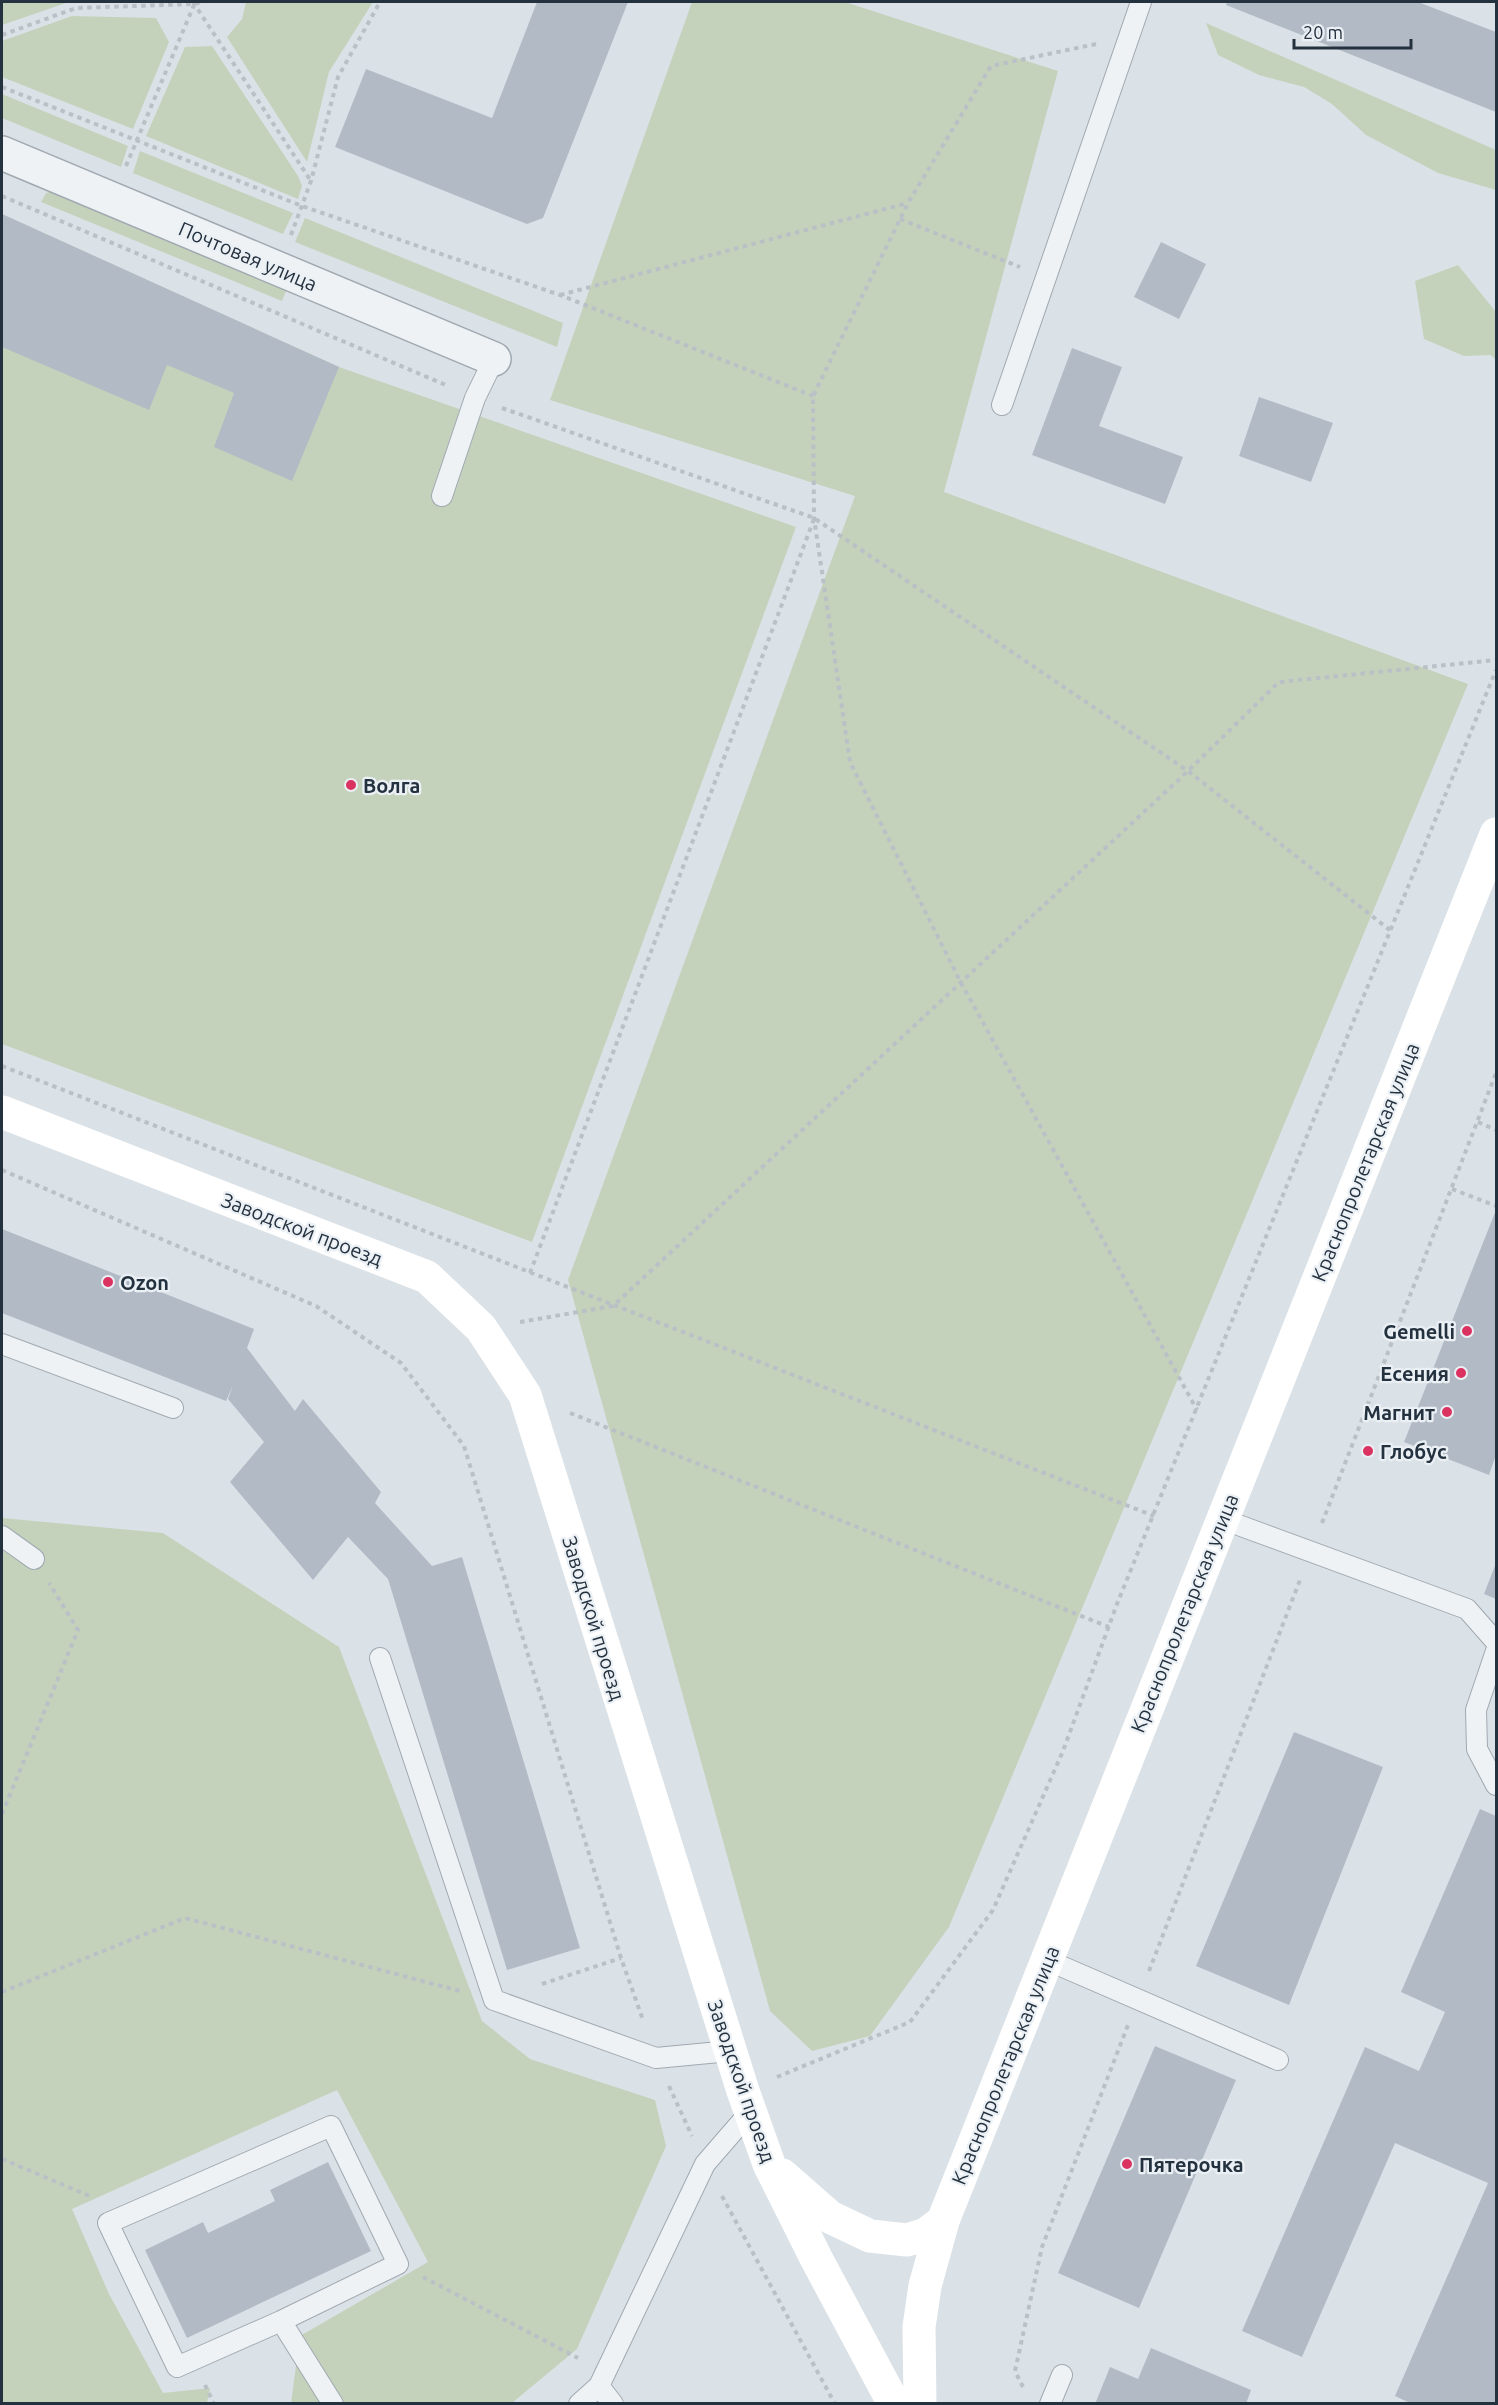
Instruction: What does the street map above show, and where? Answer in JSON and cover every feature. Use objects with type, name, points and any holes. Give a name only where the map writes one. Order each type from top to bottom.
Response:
[{"type":"street","name":"Почтовая улица","points":[[2,153],[494,359]]},
{"type":"street","name":"Краснопролетарская улица","points":[[920,2403],[919,2327],[925,2286],[943,2221],[1497,834]]},
{"type":"street","name":"Заводской проезд","points":[[2,1112],[427,1277],[481,1328],[525,1395],[730,2051],[769,2164],[816,2258],[894,2403]]},
{"type":"street","points":[[769,2164],[830,2217],[870,2236],[907,2240],[926,2234],[943,2221]]},
{"type":"lane","points":[[1002,405],[1141,2]]},
{"type":"lane","points":[[442,496],[475,398],[494,359]]},
{"type":"lane","points":[[2,1344],[173,1408]]},
{"type":"lane","points":[[1222,1519],[1467,1609],[1497,1642]]},
{"type":"lane","points":[[2,1536],[34,1559]]},
{"type":"lane","points":[[1497,1651],[1476,1710],[1476,1749],[1497,1785]]},
{"type":"lane","points":[[380,1658],[494,2000],[656,2058],[730,2051]]},
{"type":"lane","points":[[1047,1960],[1137,2001],[1278,2060]]},
{"type":"lane","points":[[579,2403],[599,2386],[705,2164],[747,2101]]},
{"type":"lane","points":[[331,2126],[398,2264],[281,2321],[177,2367],[108,2223],[132,2214],[331,2126]]},
{"type":"lane","points":[[281,2321],[333,2403]]},
{"type":"lane","points":[[1050,2403],[1062,2375]]},
{"type":"lane","points":[[599,2386],[613,2403]]},
{"type":"path","points":[[2,35],[76,8],[204,2]]},
{"type":"path","points":[[278,269],[311,181],[338,77],[380,2]]},
{"type":"path","points":[[113,199],[193,3]]},
{"type":"path","points":[[193,3],[311,181]]},
{"type":"path","points":[[1129,37],[991,66],[908,203],[813,396],[814,518],[850,762],[960,981],[1197,1410]]},
{"type":"path","points":[[2,87],[302,207],[560,295],[813,396]]},
{"type":"path","points":[[2,196],[475,398],[814,518],[1188,771],[1391,931]]},
{"type":"path","points":[[560,295],[908,203]]},
{"type":"path","points":[[900,219],[1046,277]]},
{"type":"path","points":[[530,1273],[814,518]]},
{"type":"path","points":[[481,1328],[613,1306],[1188,771],[1279,682],[1497,660]]},
{"type":"path","points":[[747,2101],[909,2022],[993,1910],[1063,1751],[1109,1627],[1497,670]]},
{"type":"path","points":[[2,1066],[1154,1516]]},
{"type":"path","points":[[1015,2371],[1042,2247],[1497,1074]]},
{"type":"path","points":[[1478,1122],[1497,1130]]},
{"type":"path","points":[[2,1170],[316,1306],[400,1363],[464,1446],[621,1958],[656,2058],[705,2164],[836,2403]]},
{"type":"path","points":[[1452,1189],[1497,1206]]},
{"type":"path","points":[[525,1395],[1109,1627]]},
{"type":"path","points":[[2,1814],[78,1630],[34,1559]]},
{"type":"path","points":[[2,1992],[185,1918],[494,2000],[621,1958]]},
{"type":"path","points":[[2,2159],[132,2214]]},
{"type":"path","points":[[398,2264],[587,2363]]},
{"type":"green space","points":[[2,2],[69,2],[2,25]]},
{"type":"green space","points":[[246,2],[373,2],[329,72],[307,162],[227,37],[242,19]]},
{"type":"green space","points":[[692,2],[845,2],[1058,71],[944,492],[1468,684],[949,1927],[870,2036],[812,2051],[770,2011],[568,1280],[855,496],[550,400]]},
{"type":"green space","points":[[72,16],[156,18],[169,42],[133,129],[2,77],[2,41]]},
{"type":"green space","points":[[1206,23],[1496,150],[1496,190],[1438,173],[1366,135],[1332,104],[1304,87],[1259,75],[1218,55]]},
{"type":"green space","points":[[212,46],[298,176],[302,186],[298,199],[146,136],[185,47]]},
{"type":"green space","points":[[2,94],[128,146],[121,167],[2,118]]},
{"type":"green space","points":[[140,151],[293,213],[283,234],[133,173]]},
{"type":"green space","points":[[57,190],[288,286],[282,301],[41,202],[46,193]]},
{"type":"green space","name":"Волга","points":[[2,214],[339,367],[796,527],[532,1242],[2,1044]]},
{"type":"green space","points":[[305,218],[563,323],[557,347],[295,242]]},
{"type":"green space","points":[[1458,265],[1496,312],[1496,360],[1491,355],[1464,356],[1424,339],[1415,281]]},
{"type":"green space","points":[[2,1518],[163,1533],[339,1647],[482,2021],[530,2059],[655,2100],[666,2146],[577,2349],[512,2403],[291,2403],[300,2336],[428,2262],[337,2090],[72,2209],[109,2294],[163,2393],[210,2388],[207,2403],[2,2403]]},
{"type":"building","points":[[537,2],[628,2],[543,218],[527,224],[335,147],[366,69],[492,118]]},
{"type":"building","points":[[1227,2],[1418,2],[1496,32],[1496,112],[1226,5]]},
{"type":"building","points":[[2,214],[339,367],[292,481],[214,447],[234,393],[167,365],[149,410],[2,347]]},
{"type":"building","points":[[1161,242],[1206,264],[1179,319],[1134,297]]},
{"type":"building","points":[[1072,348],[1122,367],[1099,426],[1183,457],[1165,504],[1032,455]]},
{"type":"building","points":[[1259,397],[1333,423],[1311,482],[1239,456]]},
{"type":"building","points":[[1496,1210],[1496,1455],[1489,1475],[1404,1442]]},
{"type":"building","points":[[2,1229],[254,1329],[247,1348],[295,1411],[303,1399],[381,1492],[375,1503],[432,1566],[462,1557],[580,1948],[507,1970],[388,1579],[348,1537],[313,1580],[230,1482],[264,1442],[228,1399],[233,1385],[226,1401],[2,1313]]},
{"type":"building","points":[[1496,1563],[1496,1599],[1484,1594]]},
{"type":"building","points":[[1294,1732],[1383,1767],[1289,2005],[1196,1966]]},
{"type":"building","points":[[1480,1809],[1496,1816],[1496,2404],[1412,2404],[1395,2396],[1488,2183],[1395,2143],[1302,2357],[1242,2331],[1365,2047],[1419,2071],[1445,2012],[1401,1992]]},
{"type":"building","points":[[1155,2046],[1236,2080],[1139,2308],[1058,2273]]},
{"type":"building","points":[[328,2162],[371,2251],[187,2338],[145,2250],[203,2222],[208,2233],[244,2216],[275,2201],[270,2190]]},
{"type":"building","points":[[1151,2348],[1251,2390],[1246,2404],[1095,2404],[1110,2367],[1138,2379]]},
{"type":"place","name":"Волга","points":[[351,785]]},
{"type":"place","name":"Ozon","points":[[108,1282]]},
{"type":"place","name":"Gemelli","points":[[1467,1331]]},
{"type":"place","name":"Есения","points":[[1461,1373]]},
{"type":"place","name":"Магнит","points":[[1447,1412]]},
{"type":"place","name":"Глобус","points":[[1368,1451]]},
{"type":"place","name":"Пятерочка","points":[[1127,2164]]}]
